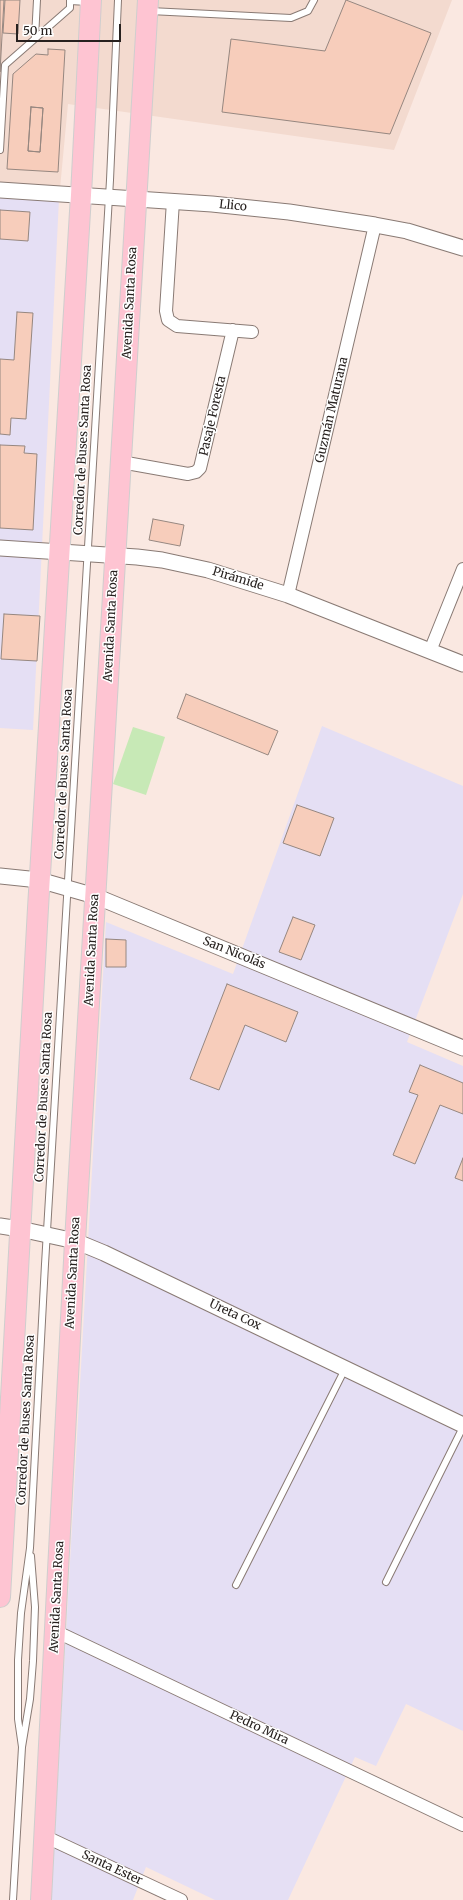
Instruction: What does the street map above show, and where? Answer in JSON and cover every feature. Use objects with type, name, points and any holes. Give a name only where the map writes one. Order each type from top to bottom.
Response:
[{"type":"main road","points":[[0,1597],[39,880],[81,195],[91,1]]},
{"type":"main road","name":"Avenida Santa Rosa","points":[[41,1900],[75,1241],[148,6]]},
{"type":"street","name":"Llico","points":[[0,190],[136,198],[289,212],[407,231],[463,248]]},
{"type":"street","points":[[173,201],[166,311],[168,320],[177,326],[252,332]]},
{"type":"street","name":"Guzmán Maturana","points":[[288,595],[375,225]]},
{"type":"street","name":"Pasaje Foresta","points":[[121,462],[188,474],[200,468],[233,330]]},
{"type":"street","name":"Pirámide","points":[[0,548],[116,556],[184,564],[231,576],[288,595],[463,664]]},
{"type":"street","points":[[430,651],[463,569]]},
{"type":"street","name":"San Nicolás","points":[[0,876],[39,880],[68,887],[95,896],[463,1048]]},
{"type":"street","name":"Ureta Cox","points":[[0,1226],[75,1241],[104,1253],[346,1367],[463,1426]]},
{"type":"street","name":"Pedro Mira","points":[[55,1631],[463,1825]]},
{"type":"street","name":"Santa Ester","points":[[44,1836],[181,1900]]},
{"type":"lane","points":[[35,38],[37,0]]},
{"type":"lane","points":[[0,150],[5,65],[70,8],[70,0],[91,1]]},
{"type":"lane","name":"Corredor de Buses Santa Rosa","points":[[22,1747],[18,1719],[18,1660],[21,1613],[30,1548],[46,1234],[109,196],[118,0]]},
{"type":"lane","points":[[148,6],[291,18],[308,11],[314,0]]},
{"type":"lane","points":[[236,1585],[346,1367]]},
{"type":"lane","points":[[386,1582],[463,1426]]},
{"type":"lane","name":"Corredor de Buses Santa Rosa","points":[[13,1900],[22,1747],[32,1683],[35,1633],[33,1578],[30,1548]]},
{"type":"shaded area","points":[[0,0],[452,0],[394,150],[68,104],[59,199],[0,197]]},
{"type":"shaded area","points":[[0,197],[59,199],[33,730],[0,728]]},
{"type":"shaded area","points":[[322,726],[463,786],[463,894],[407,1042],[463,1066],[463,1731],[406,1704],[376,1766],[355,1757],[288,1900],[215,1900],[146,1867],[133,1900],[51,1900],[106,922],[233,974]]},
{"type":"green space","points":[[133,727],[165,737],[146,795],[113,784]]},
{"type":"building","points":[[0,0],[4,0],[0,72]]},
{"type":"building","points":[[5,0],[20,0],[18,34],[3,33]]},
{"type":"building","points":[[346,0],[431,33],[390,134],[222,112],[231,39],[325,51]]},
{"type":"building","points":[[48,49],[65,50],[58,172],[7,169],[13,74],[36,54],[48,55]],"holes":[[[31,107],[43,108],[40,152],[28,151]]]},
{"type":"building","points":[[31,107],[43,108],[40,152],[28,151]]},
{"type":"building","points":[[0,210],[30,212],[28,241],[0,239]]},
{"type":"building","points":[[17,312],[33,313],[26,419],[11,418],[10,435],[0,434],[0,359],[14,360]]},
{"type":"building","points":[[0,445],[25,446],[24,453],[37,454],[33,530],[0,528]]},
{"type":"building","points":[[153,519],[184,525],[180,546],[149,540]]},
{"type":"building","points":[[4,614],[40,616],[37,661],[1,659]]},
{"type":"building","points":[[186,694],[278,731],[268,755],[177,718]]},
{"type":"building","points":[[297,805],[334,818],[320,856],[283,843]]},
{"type":"building","points":[[293,917],[315,925],[301,960],[279,952]]},
{"type":"building","points":[[106,939],[126,940],[126,967],[106,967]]},
{"type":"building","points":[[227,984],[298,1012],[286,1042],[245,1025],[219,1090],[190,1079]]},
{"type":"building","points":[[420,1065],[463,1083],[463,1114],[440,1105],[415,1164],[393,1155],[418,1095],[409,1092]]},
{"type":"building","points":[[463,1158],[463,1181],[455,1178]]}]
